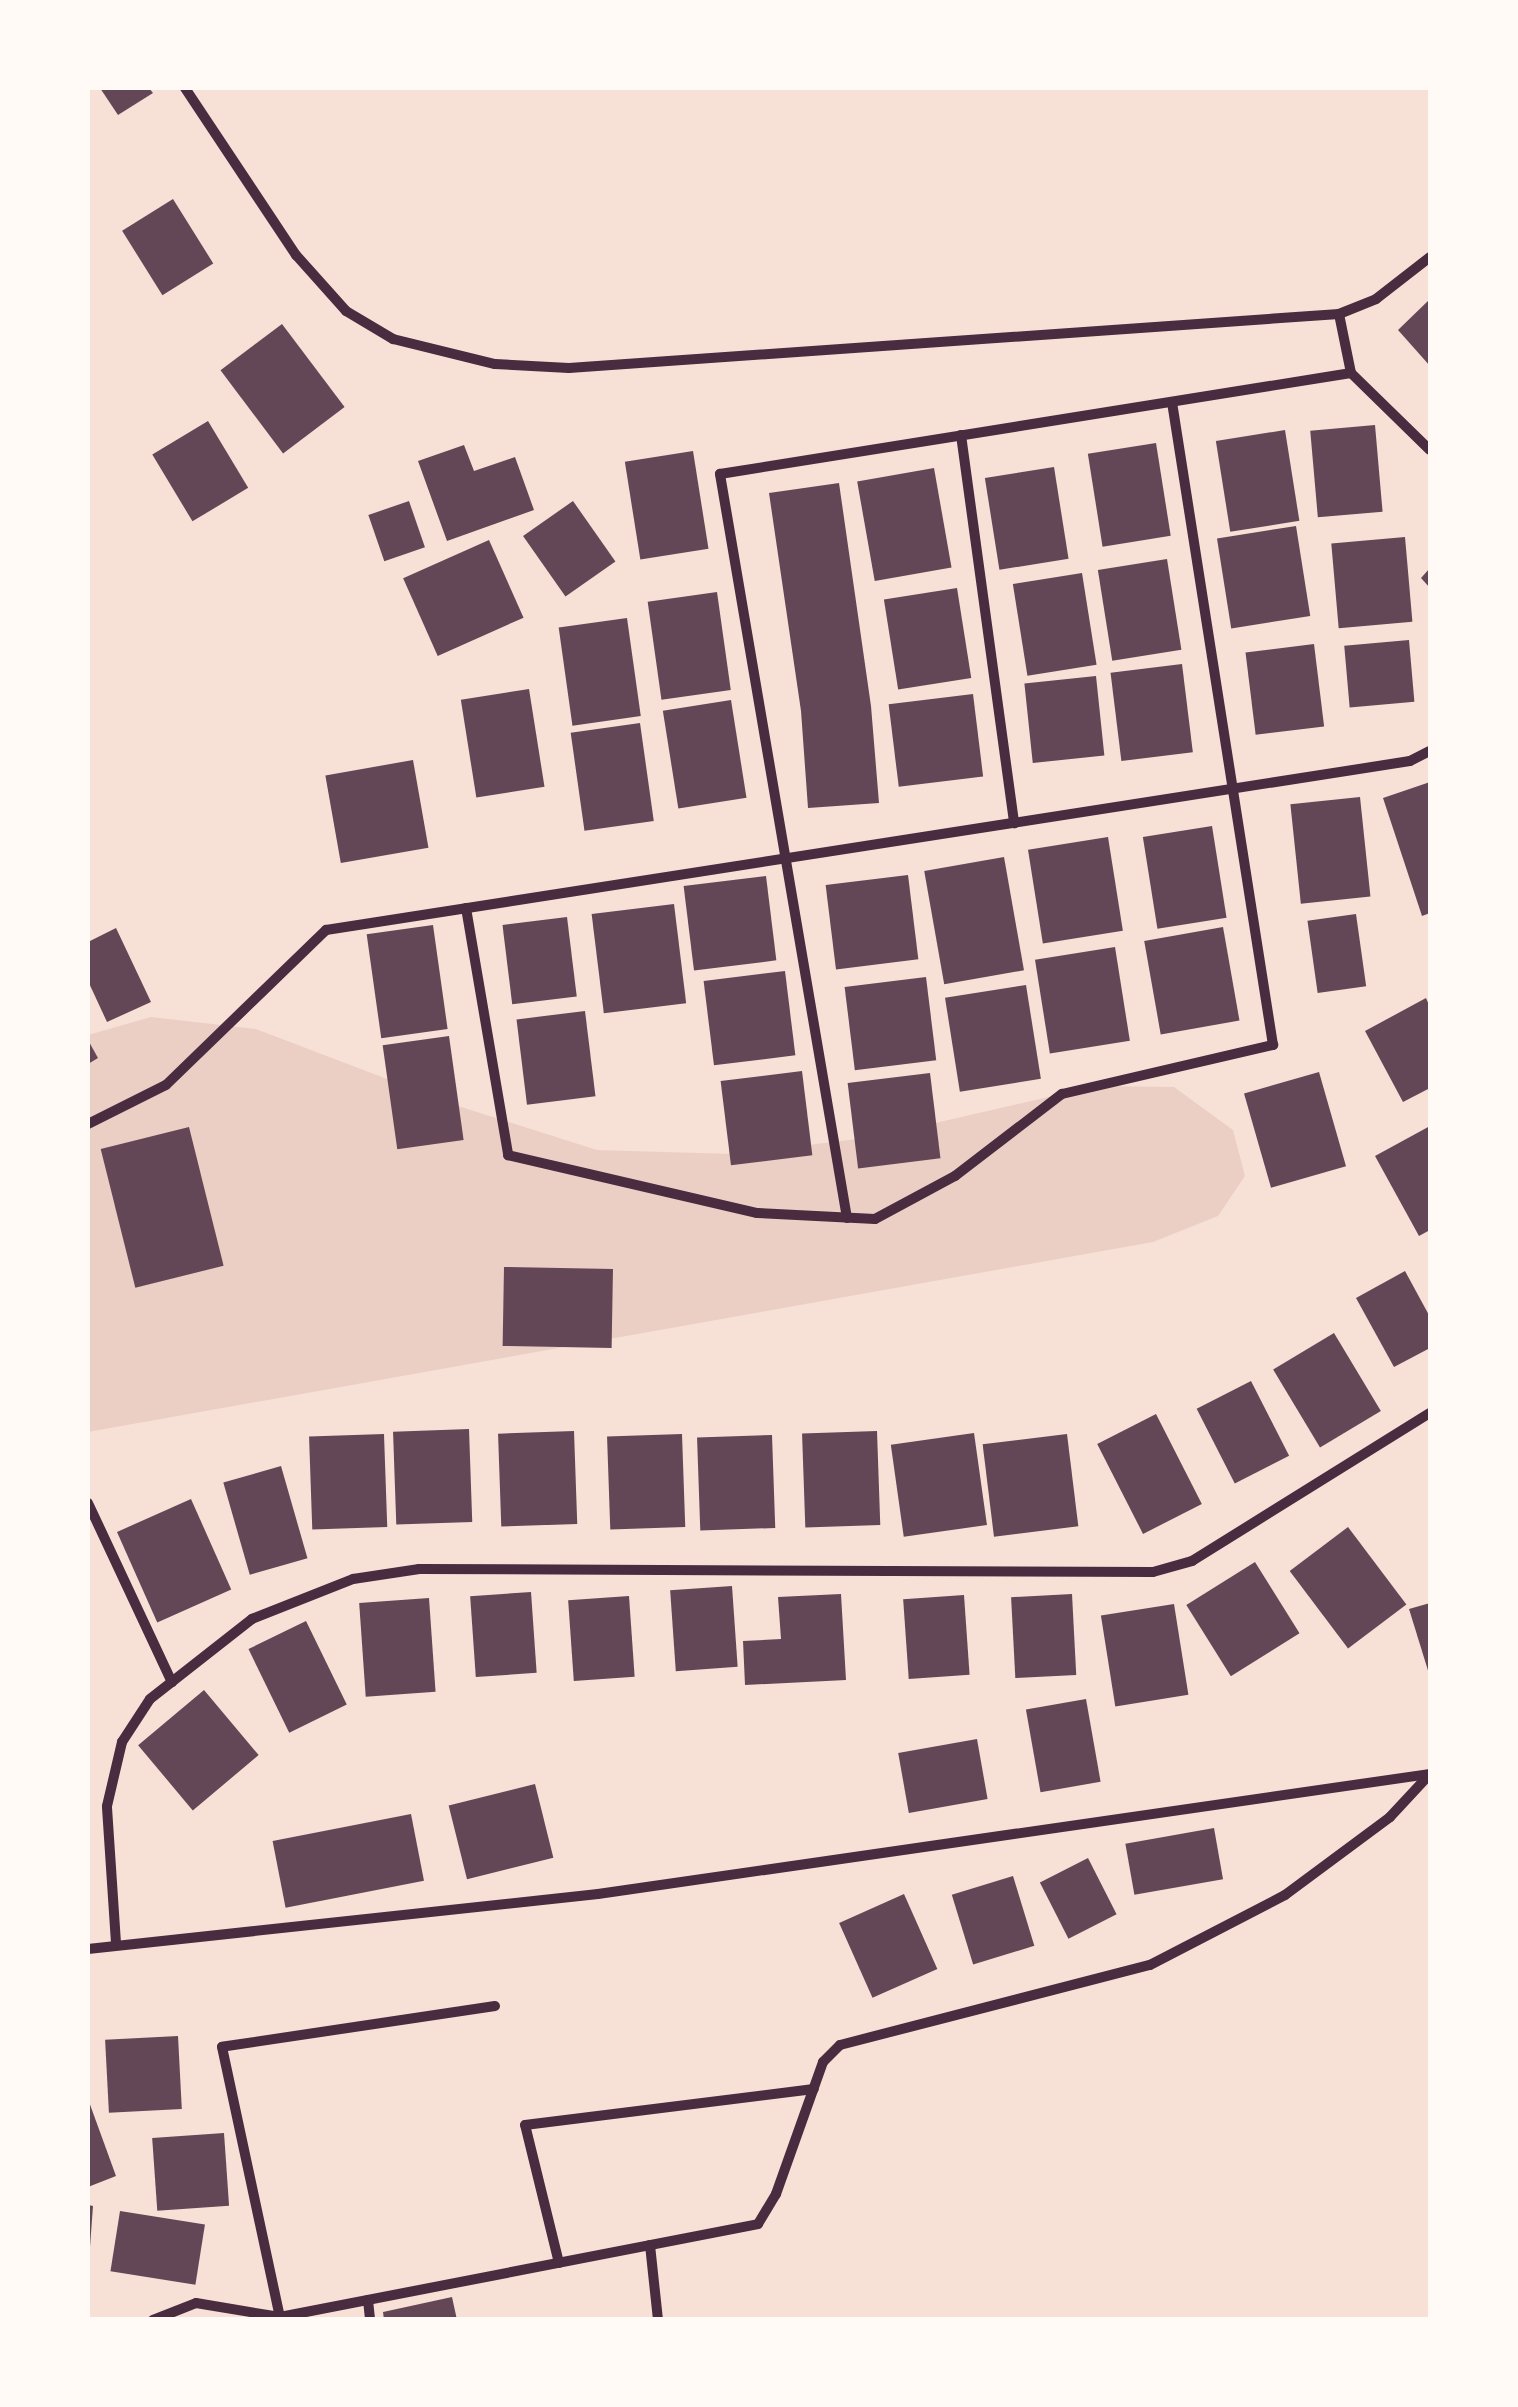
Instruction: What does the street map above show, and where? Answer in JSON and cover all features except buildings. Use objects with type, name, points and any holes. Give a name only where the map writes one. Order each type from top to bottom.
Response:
[{"type":"street","points":[[185,88],[296,255],[346,312],[393,339],[495,364],[569,368],[1339,314],[1376,298],[1430,257]]},
{"type":"street","points":[[1339,314],[1350,374],[1430,450]]},
{"type":"street","points":[[848,1218],[720,474],[1350,374]]},
{"type":"street","points":[[466,908],[508,1155],[757,1212],[874,1219],[955,1176],[1062,1094],[1272,1045],[1236,787],[1172,402]]},
{"type":"street","points":[[961,436],[1014,823]]},
{"type":"street","points":[[88,1124],[166,1085],[326,930],[1410,761],[1430,751]]},
{"type":"street","points":[[116,1944],[107,1806],[122,1742],[150,1699],[252,1619],[353,1579],[419,1569],[1153,1572],[1192,1562],[1430,1414]]},
{"type":"street","points":[[88,1503],[172,1682]]},
{"type":"street","points":[[88,1948],[598,1894],[1430,1774],[1390,1818],[1284,1894],[1150,1964],[840,2045],[823,2062],[776,2194],[758,2224],[280,2317],[196,2302],[153,2320]]},
{"type":"street","points":[[280,2317],[222,2047],[495,2006]]},
{"type":"street","points":[[560,2263],[525,2126],[814,2089]]},
{"type":"street","points":[[650,2245],[658,2320]]},
{"type":"street","points":[[368,2300],[370,2320]]},
{"type":"shaded area","points":[[151,1017],[256,1029],[458,1106],[597,1150],[733,1154],[874,1137],[1096,1086],[1174,1087],[1233,1130],[1245,1176],[1218,1216],[1153,1242],[88,1432],[88,1035]]}]
